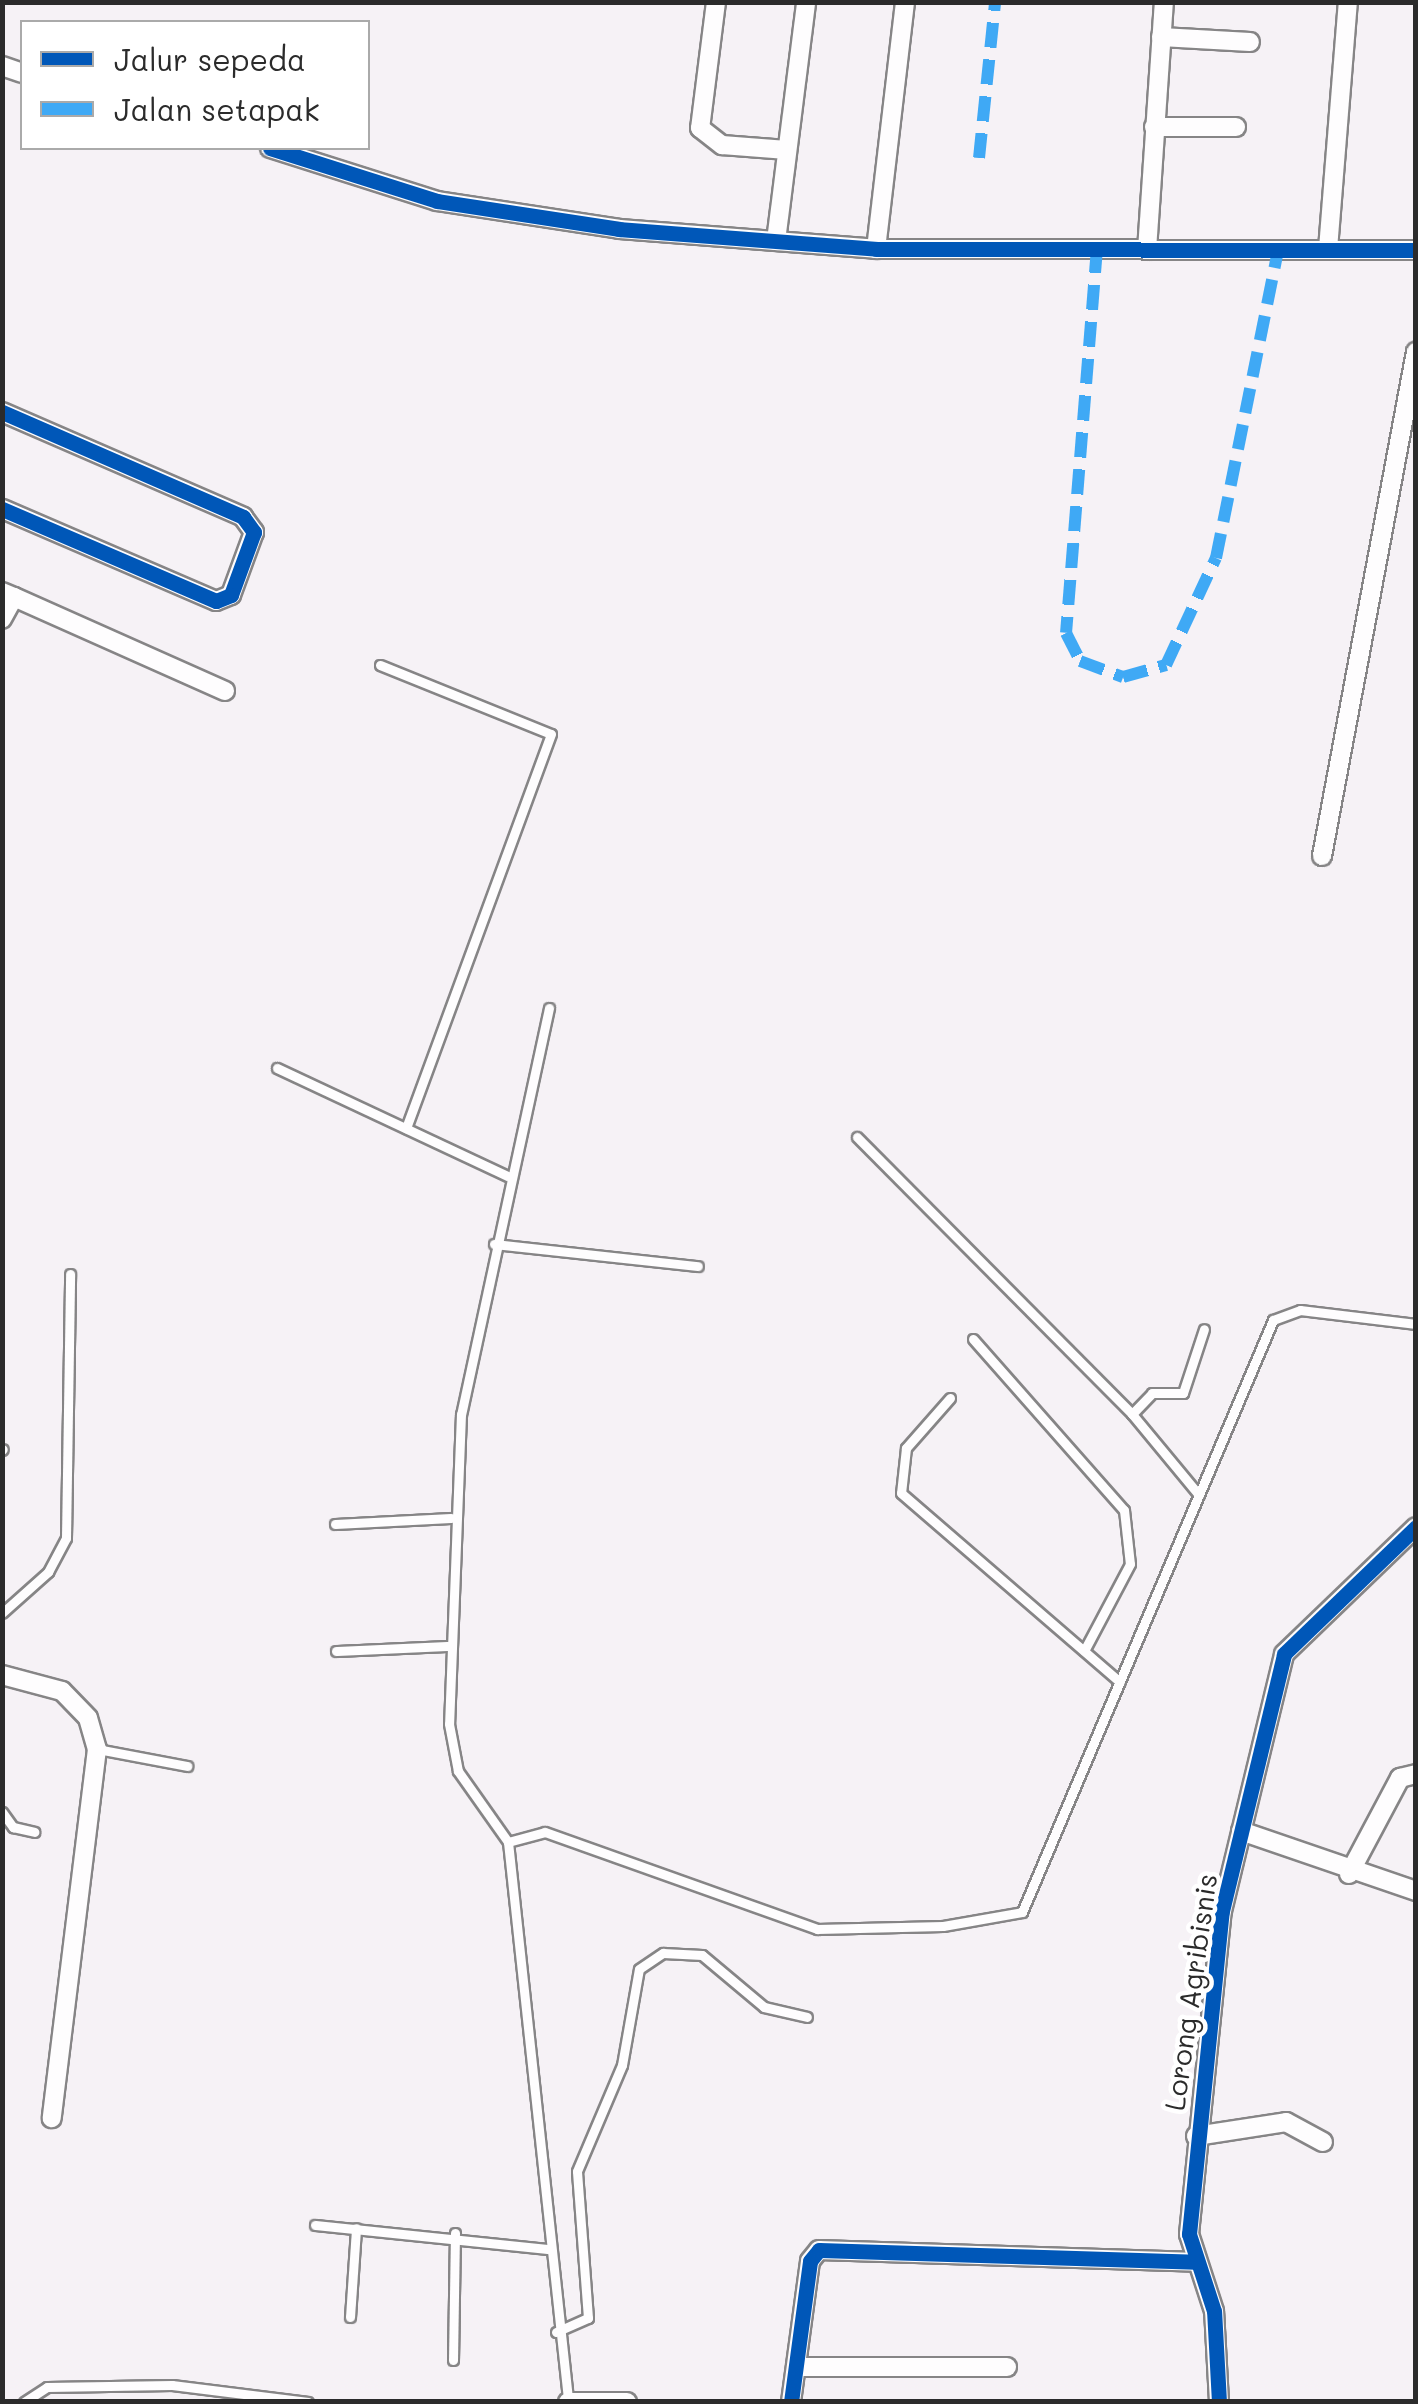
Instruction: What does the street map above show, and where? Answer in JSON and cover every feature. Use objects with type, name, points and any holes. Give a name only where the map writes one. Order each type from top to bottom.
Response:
[{"type":"street","points":[[716,2],[700,128],[722,144],[788,150]]},
{"type":"street","points":[[776,241],[806,2]]},
{"type":"street","points":[[876,249],[905,2]]},
{"type":"street","points":[[1147,250],[1164,2]]},
{"type":"street","points":[[1328,250],[1348,2]]},
{"type":"street","points":[[1161,37],[1250,42]]},
{"type":"street","points":[[1154,127],[1236,127]]},
{"type":"street","points":[[277,150],[493,212],[776,241],[876,249],[1416,250]]},
{"type":"street","points":[[1322,856],[1416,352]]},
{"type":"street","points":[[2,412],[244,517],[254,532],[232,595],[216,601],[2,509]]},
{"type":"street","points":[[2,619],[8,594],[225,691]]},
{"type":"street","name":"Lorong Agribisnis","points":[[1219,2402],[1214,2311],[1188,2234],[1222,1911],[1284,1654],[1416,1527]]},
{"type":"street","points":[[2,1675],[62,1691],[88,1718],[98,1748],[52,2118]]},
{"type":"street","points":[[1350,1874],[1400,1778],[1416,1774]]},
{"type":"street","points":[[1241,1831],[1350,1874],[1416,1891]]},
{"type":"street","points":[[1196,2136],[1286,2122],[1323,2142]]},
{"type":"street","points":[[791,2402],[800,2367],[810,2261],[819,2250],[1196,2262]]},
{"type":"street","points":[[800,2367],[1008,2367]]},
{"type":"street","points":[[568,2400],[627,2402]]},
{"type":"lane","points":[[380,666],[551,734],[406,1128]]},
{"type":"lane","points":[[549,1008],[494,1244],[451,1518],[448,1646],[458,1771],[508,1842],[556,2332],[568,2400]]},
{"type":"lane","points":[[277,1068],[508,1176]]},
{"type":"lane","points":[[857,1137],[1132,1414],[1199,1495]]},
{"type":"lane","points":[[494,1244],[698,1266]]},
{"type":"lane","points":[[2,1612],[48,1572],[66,1538],[70,1274]]},
{"type":"lane","points":[[508,1842],[544,1832],[817,1929],[994,1921],[1035,1898],[1120,1682],[1280,1313],[1416,1324]]},
{"type":"lane","points":[[1132,1414],[1152,1393],[1182,1393],[1204,1329]]},
{"type":"lane","points":[[973,1339],[1124,1510],[1130,1564],[1084,1651]]},
{"type":"lane","points":[[950,1398],[906,1448],[902,1493],[1120,1682]]},
{"type":"lane","points":[[335,1524],[451,1518]]},
{"type":"lane","points":[[336,1651],[448,1646]]},
{"type":"lane","points":[[98,1748],[187,1766]]},
{"type":"lane","points":[[2,1812],[13,1827],[34,1832]]},
{"type":"lane","points":[[556,2332],[588,2318],[577,2172],[622,2065],[639,1969],[663,1953],[702,1956],[764,2007],[807,2017]]},
{"type":"lane","points":[[315,2225],[455,2233],[548,2249]]},
{"type":"lane","points":[[350,2317],[356,2228]]},
{"type":"lane","points":[[454,2360],[455,2233]]},
{"type":"lane","points":[[24,2402],[48,2386],[172,2385],[308,2402]]},
{"type":"marked path","points":[[979,158],[995,2]]},
{"type":"marked path","points":[[1097,248],[1066,633],[1080,661],[1123,677],[1166,665],[1216,558],[1278,251]]},
{"type":"cycle path","points":[[276,150],[437,201],[619,229],[876,249],[1416,250]]},
{"type":"cycle path","points":[[2,412],[243,517],[254,532],[231,595],[216,601],[2,509]]},
{"type":"cycle path","points":[[1219,2402],[1214,2311],[1189,2234],[1222,1911],[1284,1654],[1416,1527]]},
{"type":"cycle path","points":[[791,2402],[810,2261],[819,2250],[1196,2262]]}]
